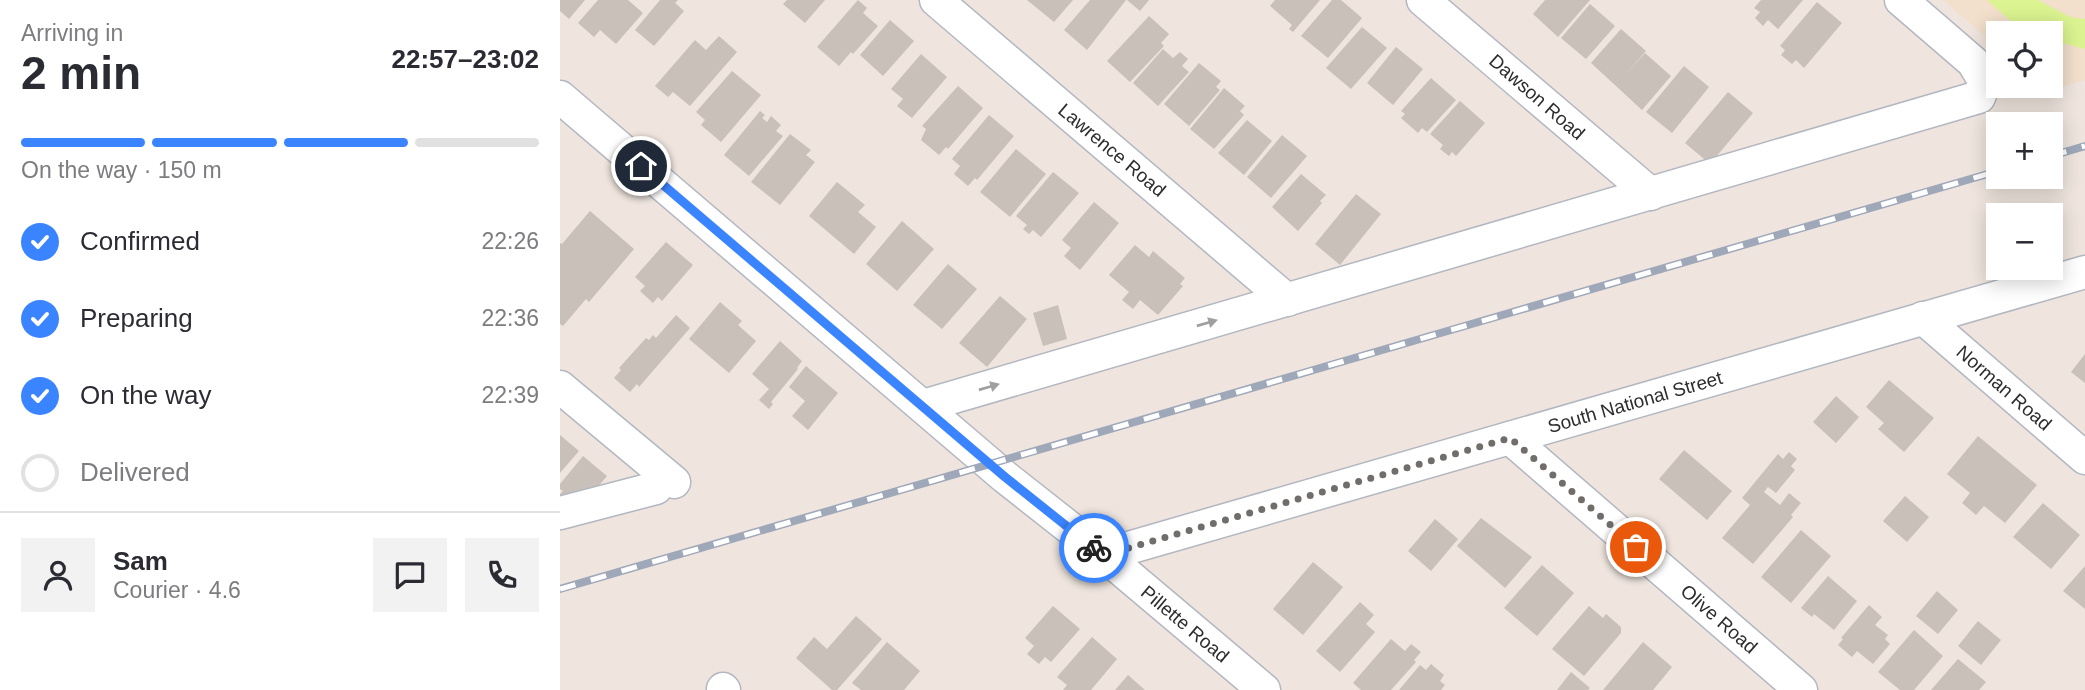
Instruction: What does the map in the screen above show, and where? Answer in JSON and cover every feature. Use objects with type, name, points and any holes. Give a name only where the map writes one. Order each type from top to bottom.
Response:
[{"type":"street","name":"Lawrence Road","points":[[936,0],[1287,300]]},
{"type":"street","name":"Dawson Road","points":[[1423,0],[1651,194]]},
{"type":"street","points":[[923,406],[1979,97],[1985,82],[1972,62],[1900,0]]},
{"type":"street","name":"Pillette Road","points":[[560,97],[1005,477],[1104,555],[1264,690]]},
{"type":"street","name":"South National Street","points":[[1104,555],[2085,272]]},
{"type":"street","name":"Norman Road","points":[[1923,318],[2085,458]]},
{"type":"street","points":[[560,387],[665,485],[560,513]]},
{"type":"street","name":"Olive Road","points":[[1510,438],[1801,690]]},
{"type":"shaded area","points":[[1943,0],[2085,0],[2085,80],[2063,86],[2063,21],[1986,21],[1986,38]]},
{"type":"green space","points":[[1987,0],[2038,0],[2070,17],[2085,19],[2085,49],[2063,43],[2063,21],[2011,21]]},
{"type":"building","points":[[560,0],[585,0],[569,19],[560,11]]},
{"type":"building","points":[[598,0],[628,0],[643,13],[616,44],[600,30],[594,37],[578,23]]},
{"type":"building","points":[[660,0],[678,0],[675,3],[684,11],[654,46],[635,30]]},
{"type":"building","points":[[787,0],[825,0],[805,23],[783,4]]},
{"type":"building","points":[[858,0],[867,8],[863,13],[878,26],[839,66],[817,47]]},
{"type":"building","points":[[1027,0],[1073,0],[1054,22]]},
{"type":"building","points":[[1090,0],[1126,0],[1087,50],[1064,30]]},
{"type":"building","points":[[1127,0],[1149,0],[1140,11]]},
{"type":"building","points":[[1275,0],[1320,0],[1293,32],[1289,29],[1292,25],[1270,6]]},
{"type":"building","points":[[1332,0],[1341,0],[1362,18],[1328,58],[1301,36]]},
{"type":"building","points":[[1545,0],[1590,0],[1558,37],[1533,14]]},
{"type":"building","points":[[1761,0],[1803,0],[1778,29],[1768,20],[1763,26],[1755,18],[1760,12],[1754,8]]},
{"type":"building","points":[[1817,2],[1842,23],[1804,68],[1796,60],[1792,64],[1781,55],[1785,50],[1780,46]]},
{"type":"building","points":[[1590,4],[1615,26],[1586,59],[1561,38]]},
{"type":"building","points":[[1149,16],[1169,34],[1161,43],[1164,46],[1130,82],[1107,61]]},
{"type":"building","points":[[890,20],[914,41],[883,76],[860,55]]},
{"type":"building","points":[[1362,27],[1387,48],[1351,89],[1326,68]]},
{"type":"building","points":[[1621,29],[1646,51],[1625,75],[1645,53],[1671,76],[1642,110],[1591,63]]},
{"type":"building","points":[[719,36],[737,52],[690,106],[673,92],[668,97],[655,86],[695,40],[706,50]]},
{"type":"building","points":[[1396,47],[1423,69],[1393,105],[1367,83]]},
{"type":"building","points":[[1163,49],[1173,58],[1180,52],[1188,59],[1182,66],[1189,72],[1158,106],[1133,83]]},
{"type":"building","points":[[921,54],[947,77],[912,118],[897,106],[903,99],[891,89]]},
{"type":"building","points":[[1199,63],[1221,81],[1216,87],[1220,90],[1189,126],[1164,104]]},
{"type":"building","points":[[1684,66],[1709,87],[1672,133],[1646,112]]},
{"type":"building","points":[[732,71],[761,95],[721,142],[701,125],[705,120],[696,112]]},
{"type":"building","points":[[1431,78],[1456,100],[1427,132],[1422,128],[1418,133],[1401,118],[1405,114],[1401,111]]},
{"type":"building","points":[[958,86],[983,108],[948,149],[946,147],[939,155],[921,140],[926,129],[922,126]]},
{"type":"building","points":[[1224,88],[1245,106],[1240,111],[1244,115],[1214,149],[1190,129]]},
{"type":"building","points":[[1728,92],[1753,113],[1710,164],[1685,143]]},
{"type":"building","points":[[1460,101],[1485,123],[1456,156],[1452,152],[1449,156],[1440,149],[1443,145],[1430,134]]},
{"type":"building","points":[[760,111],[767,122],[771,116],[781,125],[776,131],[783,136],[749,176],[724,155]]},
{"type":"building","points":[[989,115],[1014,136],[977,180],[975,178],[968,186],[954,174],[960,166],[952,159]]},
{"type":"building","points":[[1247,120],[1272,141],[1244,175],[1218,153]]},
{"type":"building","points":[[790,134],[811,150],[806,155],[815,162],[780,205],[751,182]]},
{"type":"building","points":[[1282,135],[1307,156],[1271,198],[1247,177]]},
{"type":"building","points":[[1016,149],[1046,174],[1010,217],[980,192]]},
{"type":"building","points":[[1053,172],[1079,193],[1041,237],[1033,230],[1029,234],[1023,229],[1027,225],[1016,216]]},
{"type":"building","points":[[1301,174],[1326,195],[1298,231],[1272,207]]},
{"type":"building","points":[[837,182],[865,205],[858,212],[876,227],[854,254],[809,216]]},
{"type":"building","points":[[1356,194],[1381,214],[1340,265],[1315,244]]},
{"type":"building","points":[[1094,202],[1119,223],[1080,270],[1064,256],[1071,248],[1062,240]]},
{"type":"building","points":[[590,211],[634,249],[589,302],[586,299],[563,326],[560,324],[560,243],[562,244]]},
{"type":"building","points":[[902,221],[934,249],[897,291],[866,264]]},
{"type":"building","points":[[666,242],[693,265],[662,301],[658,297],[653,303],[640,291],[645,286],[635,277]]},
{"type":"building","points":[[1135,245],[1149,257],[1153,251],[1185,278],[1180,284],[1183,286],[1158,315],[1140,300],[1133,309],[1122,300],[1129,292],[1109,275]]},
{"type":"building","points":[[948,264],[977,289],[942,329],[913,305]]},
{"type":"building","points":[[1000,296],[1027,319],[987,367],[959,343]]},
{"type":"building","points":[[720,302],[742,321],[738,325],[756,341],[729,373],[689,339]]},
{"type":"building","points":[[1058,305],[1067,339],[1043,346],[1033,313]]},
{"type":"building","points":[[676,315],[690,328],[639,387],[637,384],[630,392],[614,378],[621,370],[619,368],[646,338],[649,340],[653,335],[656,338]]},
{"type":"building","points":[[780,341],[802,361],[771,402],[773,404],[769,409],[759,400],[769,389],[752,374]]},
{"type":"building","points":[[2085,354],[2085,383],[2071,372]]},
{"type":"building","points":[[806,366],[838,393],[808,430],[792,416],[805,401],[789,387]]},
{"type":"building","points":[[1889,380],[1934,418],[1904,452],[1878,429],[1884,423],[1866,407]]},
{"type":"building","points":[[1836,396],[1859,417],[1836,443],[1813,422]]},
{"type":"building","points":[[560,435],[579,451],[560,473]]},
{"type":"building","points":[[1978,436],[2037,485],[2005,523],[1984,506],[1976,515],[1962,503],[1970,493],[1947,474]]},
{"type":"building","points":[[1684,450],[1732,491],[1707,520],[1659,479]]},
{"type":"building","points":[[1789,452],[1797,459],[1791,466],[1795,470],[1776,493],[1768,487],[1764,492],[1780,505],[1789,493],[1801,503],[1791,515],[1793,517],[1753,564],[1722,538],[1750,505],[1742,498],[1778,454],[1783,459]]},
{"type":"building","points":[[583,456],[607,476],[581,507],[560,499],[563,491],[560,484]]},
{"type":"building","points":[[1905,496],[1929,517],[1907,542],[1883,521]]},
{"type":"building","points":[[2043,503],[2080,535],[2051,569],[2013,537]]},
{"type":"building","points":[[1481,518],[1532,557],[1505,588],[1457,546]]},
{"type":"building","points":[[1435,519],[1458,539],[1431,571],[1408,551]]},
{"type":"building","points":[[1801,530],[1831,556],[1791,603],[1761,577]]},
{"type":"building","points":[[1313,562],[1343,587],[1303,635],[1273,609]]},
{"type":"building","points":[[1542,565],[1574,593],[1537,636],[1504,608]]},
{"type":"building","points":[[2085,566],[2085,609],[2063,591]]},
{"type":"building","points":[[1828,576],[1857,601],[1834,630],[1814,614],[1812,617],[1801,608]]},
{"type":"building","points":[[1937,591],[1958,610],[1938,634],[1916,616]]},
{"type":"building","points":[[1360,602],[1374,615],[1366,624],[1375,632],[1340,672],[1316,651]]},
{"type":"building","points":[[1869,605],[1882,617],[1875,625],[1888,635],[1885,639],[1890,644],[1873,664],[1857,651],[1852,657],[1838,645]]},
{"type":"building","points":[[1053,606],[1080,629],[1051,662],[1045,657],[1039,664],[1027,654],[1034,646],[1025,638]]},
{"type":"building","points":[[1589,606],[1603,618],[1606,614],[1621,627],[1621,633],[1584,676],[1552,649]]},
{"type":"building","points":[[856,616],[882,639],[837,690],[832,690],[796,658],[814,637],[827,649]]},
{"type":"building","points":[[1978,621],[2001,640],[1981,665],[1958,646]]},
{"type":"building","points":[[1914,630],[1943,656],[1914,690],[1900,690],[1878,672]]},
{"type":"building","points":[[1092,637],[1117,659],[1091,690],[1063,690],[1067,685],[1057,677]]},
{"type":"building","points":[[1391,639],[1405,651],[1411,644],[1421,652],[1414,660],[1416,662],[1391,690],[1361,690],[1353,683]]},
{"type":"building","points":[[887,642],[920,671],[904,690],[861,690],[852,683]]},
{"type":"building","points":[[1643,642],[1672,667],[1653,690],[1603,690]]},
{"type":"building","points":[[1958,659],[1986,682],[1979,690],[1931,690]]},
{"type":"building","points":[[1431,664],[1444,675],[1440,681],[1445,685],[1441,690],[1399,690],[1420,665],[1426,670]]},
{"type":"building","points":[[1571,672],[1590,688],[1557,690]]},
{"type":"building","points":[[1128,675],[1145,690],[1115,690]]},
{"type":"railway","points":[[2063,152],[2085,146]]},
{"type":"railway","points":[[560,589],[1986,174]]},
{"type":"way so far","points":[[1094,548],[1104,555],[1510,438],[1636,547]]},
{"type":"route","points":[[641,166],[1005,477],[1094,548]]}]
